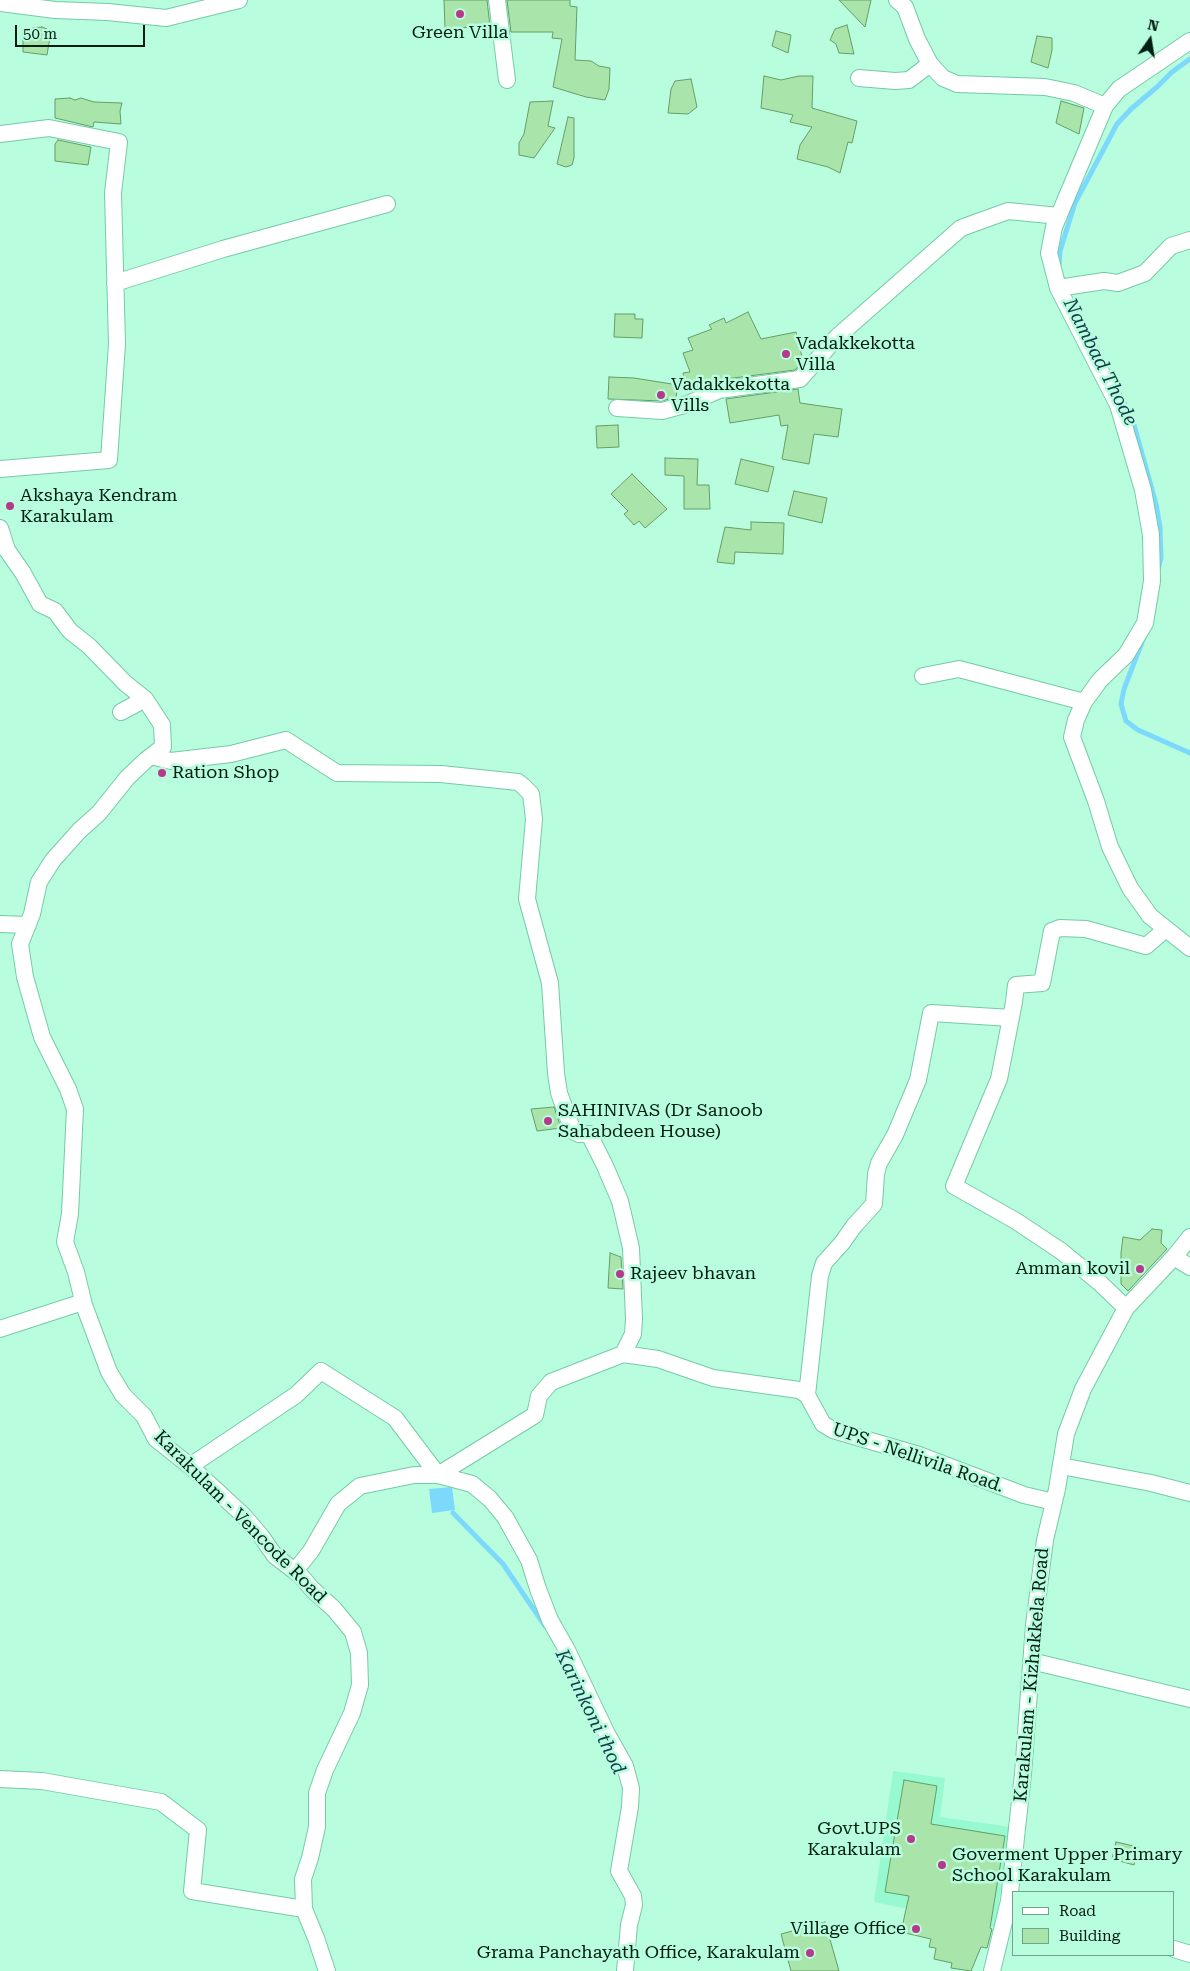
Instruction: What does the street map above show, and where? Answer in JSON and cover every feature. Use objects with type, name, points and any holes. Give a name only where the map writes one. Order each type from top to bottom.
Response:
[{"type":"street","points":[[0,3],[55,10],[108,12],[166,18],[239,0]]},
{"type":"street","points":[[497,0],[507,80]]},
{"type":"street","points":[[897,0],[905,7],[917,39],[930,64],[943,78],[957,84],[1045,87],[1074,93],[1105,106]]},
{"type":"street","points":[[1188,45],[1118,89],[1105,106],[1054,227],[1049,253],[1062,288],[1118,405],[1143,490],[1151,535],[1152,581],[1144,623],[1126,655],[1100,680],[1084,702],[1076,720],[1072,737],[1110,847],[1130,888],[1150,916],[1190,948]]},
{"type":"street","points":[[859,78],[895,81],[909,80],[930,64]]},
{"type":"street","points":[[0,134],[49,128],[119,142],[113,193],[117,344],[110,460],[0,469]]},
{"type":"street","points":[[116,283],[223,249],[387,204]]},
{"type":"street","points":[[617,408],[662,411],[688,404],[719,390],[800,379],[837,337],[961,228],[1008,211],[1059,216]]},
{"type":"street","points":[[1062,288],[1104,281],[1118,283],[1145,273],[1171,246],[1190,240]]},
{"type":"street","name":"Karakulam - Vencode Road","points":[[0,528],[7,550],[23,573],[40,604],[55,611],[70,631],[89,646],[125,683],[145,699],[162,725],[163,747],[128,778],[99,813],[79,830],[53,860],[40,882],[32,914],[20,944],[24,977],[42,1037],[68,1089],[75,1109],[70,1214],[65,1242],[76,1272],[83,1302],[109,1372],[123,1395],[144,1416],[156,1438],[190,1466],[243,1515],[275,1556],[334,1609],[353,1632],[359,1653],[360,1685],[352,1713],[325,1770],[317,1793],[317,1827],[303,1879],[304,1909],[327,1971]]},
{"type":"street","points":[[923,676],[959,669],[1084,702]]},
{"type":"street","points":[[121,712],[145,699]]},
{"type":"street","points":[[151,756],[171,761],[231,754],[286,740],[337,773],[441,774],[485,777],[518,782],[531,794],[534,819],[527,899],[550,983],[559,1093],[573,1131],[579,1134],[588,1134],[605,1166],[620,1201],[632,1248],[633,1334],[623,1354]]},
{"type":"street","points":[[0,924],[28,925]]},
{"type":"street","points":[[1126,1308],[1100,1283],[1061,1251],[1016,1221],[954,1186],[999,1079],[1016,985],[1042,983],[1052,931],[1060,928],[1086,929],[1146,946],[1166,929]]},
{"type":"street","points":[[438,1475],[535,1415],[540,1396],[551,1382],[623,1354],[658,1359],[712,1378],[764,1386],[785,1386],[799,1390],[807,1395],[820,1276],[824,1263],[874,1204],[876,1174],[879,1163],[895,1135],[918,1080],[931,1013],[1011,1018]]},
{"type":"street","name":"Karakulam - Kizhakkela Road","points":[[1014,1891],[1034,1625],[1045,1540],[1066,1434],[1083,1389],[1126,1308],[1174,1257],[1190,1237]]},
{"type":"street","points":[[1174,1257],[1190,1267]]},
{"type":"street","points":[[0,1329],[83,1302]]},
{"type":"street","points":[[190,1466],[296,1395],[321,1371],[395,1418],[438,1475]]},
{"type":"street","name":"UPS - Nellivila Road.","points":[[807,1395],[823,1424],[833,1430],[919,1455],[1024,1495],[1054,1502]]},
{"type":"street","points":[[1061,1466],[1151,1483],[1190,1493]]},
{"type":"street","points":[[295,1572],[311,1551],[338,1504],[360,1486],[414,1475],[438,1475],[472,1484],[490,1499],[505,1517],[528,1560],[550,1620],[625,1766],[631,1788],[630,1807],[619,1871],[633,1896],[634,1905],[629,1925],[625,1971]]},
{"type":"street","points":[[1031,1661],[1190,1699]]},
{"type":"street","points":[[0,1780],[42,1781],[161,1802],[198,1830],[192,1891],[304,1909]]},
{"type":"street","name":"Karakulam - Kizhakkela Road","points":[[992,1971],[1012,1898]]},
{"type":"street","points":[[1175,1948],[1190,1954]]},
{"type":"shaded area","name":"Goverment Upper Primary School Karakulam","points":[[893,1771],[945,1778],[940,1817],[1011,1827],[995,1927],[874,1902]]},
{"type":"water","points":[[452,1487],[455,1510],[432,1513],[429,1489]]},
{"type":"building","name":"Green Villa","points":[[444,0],[487,0],[490,27],[445,28]]},
{"type":"building","points":[[507,0],[570,0],[570,6],[577,7],[575,60],[591,61],[599,66],[610,68],[609,89],[605,100],[586,97],[553,87],[562,39],[552,38],[553,32],[511,32]]},
{"type":"building","points":[[839,0],[871,0],[865,27]]},
{"type":"building","points":[[847,25],[854,54],[839,53],[836,44],[830,40],[835,29]]},
{"type":"building","points":[[42,27],[47,29],[50,37],[47,55],[23,52],[23,29]]},
{"type":"building","points":[[776,31],[791,35],[788,53],[772,46]]},
{"type":"building","points":[[1037,36],[1052,38],[1052,50],[1048,68],[1031,62]]},
{"type":"building","points":[[764,76],[781,80],[799,76],[813,76],[812,108],[857,121],[852,143],[848,142],[840,173],[828,167],[797,159],[800,145],[812,127],[790,122],[793,115],[761,108]]},
{"type":"building","points":[[691,79],[697,107],[688,114],[668,113],[671,89],[675,81]]},
{"type":"building","points":[[70,98],[75,100],[81,98],[94,102],[122,103],[120,111],[121,124],[94,122],[93,127],[55,118],[55,99]]},
{"type":"building","points":[[553,101],[548,126],[555,128],[534,158],[519,155],[519,143],[524,134],[530,102]]},
{"type":"building","points":[[1061,101],[1084,108],[1079,134],[1056,123]]},
{"type":"building","points":[[568,117],[574,118],[574,158],[572,165],[566,167],[557,164]]},
{"type":"building","points":[[58,140],[91,147],[88,165],[55,161],[55,144]]},
{"type":"building","points":[[748,312],[761,339],[796,332],[803,361],[795,370],[718,380],[687,390],[683,373],[690,372],[683,353],[693,350],[688,338],[712,329],[709,325],[724,318],[726,323]]},
{"type":"building","points":[[615,314],[635,314],[635,319],[643,319],[642,338],[614,337]]},
{"type":"building","points":[[609,377],[634,378],[678,385],[676,397],[662,401],[608,399]]},
{"type":"building","points":[[798,389],[800,403],[842,409],[838,437],[814,434],[809,464],[782,459],[788,425],[781,426],[779,415],[730,423],[726,399]]},
{"type":"building","points":[[618,425],[619,447],[597,448],[596,426]]},
{"type":"building","points":[[665,458],[698,459],[697,485],[709,485],[710,509],[684,509],[684,476],[665,475]]},
{"type":"building","points":[[741,459],[774,467],[768,492],[735,484]]},
{"type":"building","points":[[632,474],[667,509],[645,528],[639,521],[634,525],[624,514],[628,511],[611,494]]},
{"type":"building","points":[[794,491],[827,498],[822,523],[788,515]]},
{"type":"building","points":[[751,522],[784,523],[783,554],[735,552],[734,564],[717,562],[725,527],[751,530]]},
{"type":"building","name":"SAHINIVAS (Dr Sanoob Sahabdeen House)","points":[[554,1107],[561,1128],[537,1131],[531,1109]]},
{"type":"building","name":"Amman kovil","points":[[1152,1229],[1162,1230],[1161,1243],[1167,1249],[1128,1291],[1121,1284],[1123,1237],[1140,1240]]},
{"type":"building","name":"Rajeev bhavan","points":[[610,1253],[621,1257],[623,1289],[608,1288]]},
{"type":"building","name":"Goverment Upper Primary School Karakulam","points":[[904,1780],[937,1786],[931,1824],[1005,1836],[990,1928],[992,1929],[987,1948],[981,1947],[971,1971],[951,1968],[952,1963],[934,1959],[936,1948],[929,1947],[931,1939],[901,1932],[909,1896],[885,1892]]},
{"type":"building","points":[[1116,1842],[1138,1847],[1134,1865],[1112,1859]]},
{"type":"building","name":"Grama Panchayath Office, Karakulam","points":[[825,1922],[839,1971],[791,1971],[781,1934]]},
{"type":"waterway","name":"Nambad Thode","points":[[1059,265],[1060,251],[1075,203],[1117,124],[1172,72],[1190,59]]},
{"type":"waterway","name":"Nambad Thode","points":[[1129,416],[1134,425],[1156,504],[1160,527],[1161,558],[1158,570]]},
{"type":"waterway","name":"Nambad Thode","points":[[1144,637],[1124,689],[1121,704],[1126,721],[1138,730],[1190,753]]},
{"type":"waterway","name":"Karinkoni thod","points":[[453,1513],[503,1564],[545,1626]]},
{"type":"place","name":"Green Villa","points":[[460,14]]},
{"type":"place","name":"Vadakkekotta Villa","points":[[786,354]]},
{"type":"place","name":"Vadakkekotta Vills","points":[[661,395]]},
{"type":"place","name":"Akshaya Kendram Karakulam","points":[[10,506]]},
{"type":"place","name":"Ration Shop","points":[[162,773]]},
{"type":"place","name":"SAHINIVAS (Dr Sanoob Sahabdeen House)","points":[[548,1121]]},
{"type":"place","name":"Amman kovil","points":[[1140,1269]]},
{"type":"place","name":"Rajeev bhavan","points":[[620,1274]]},
{"type":"place","name":"Govt.UPS Karakulam","points":[[911,1839]]},
{"type":"place","name":"Goverment Upper Primary School Karakulam","points":[[942,1865]]},
{"type":"place","name":"Village Office","points":[[916,1929]]},
{"type":"place","name":"Grama Panchayath Office, Karakulam","points":[[810,1953]]}]
